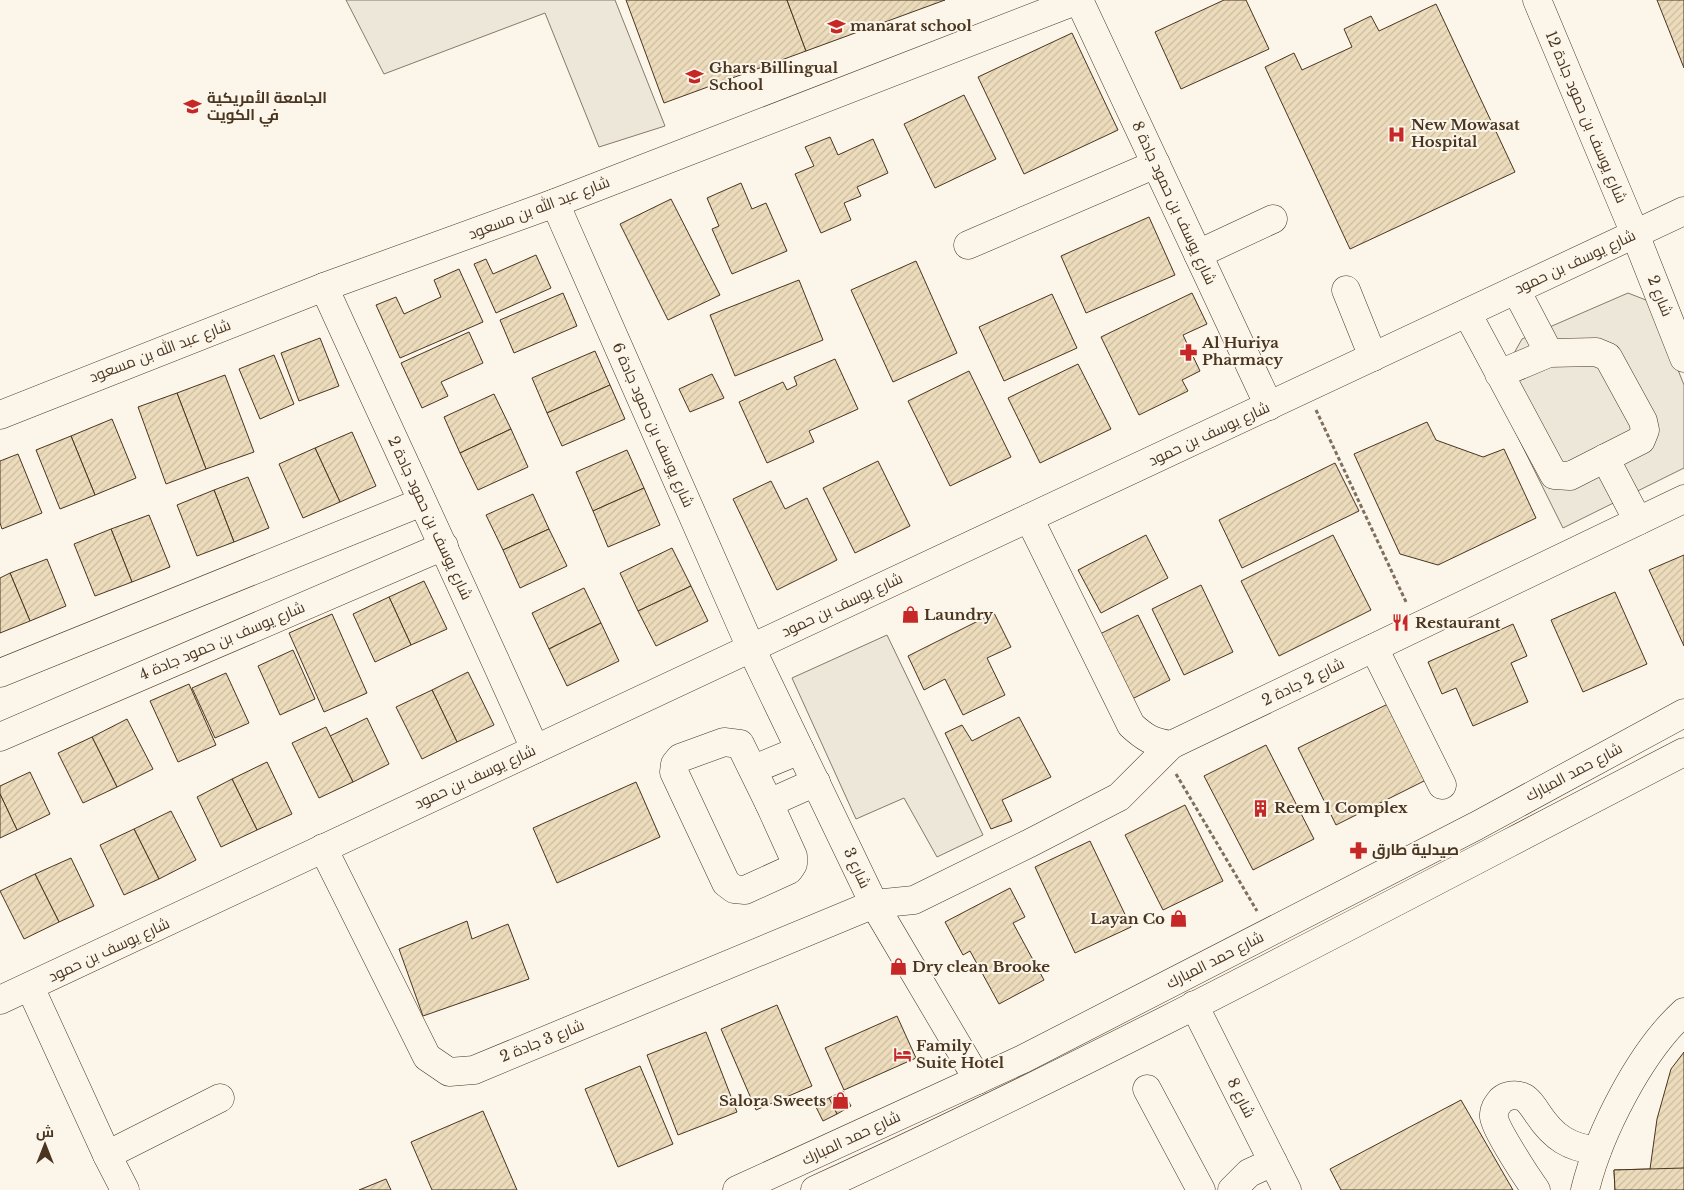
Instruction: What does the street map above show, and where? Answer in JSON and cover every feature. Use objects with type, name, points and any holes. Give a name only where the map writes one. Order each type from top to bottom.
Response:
[{"type":"street","name":"شارع يوسف بن حمود جادة 8","points":[[1079,0],[1269,406]]},
{"type":"street","name":"شارع عبد الله بن مسعود","points":[[0,414],[324,287],[555,203],[1079,0]]},
{"type":"street","name":"شارع يوسف بن حمود جادة 12","points":[[1537,0],[1635,234]]},
{"type":"street","points":[[968,244],[1156,164]]},
{"type":"street","name":"شارع يوسف بن حمود جادة 6","points":[[555,203],[751,648]]},
{"type":"street","name":"شارع يوسف بن حمود","points":[[0,1000],[1684,211]]},
{"type":"street","points":[[1198,254],[1273,219]]},
{"type":"street","name":"شارع 2","points":[[1635,234],[1684,358]]},
{"type":"street","name":"شارع يوسف بن حمود جادة 2","points":[[324,287],[444,546],[535,749]]},
{"type":"street","points":[[1346,290],[1373,357]]},
{"type":"street","points":[[1516,290],[1549,352]]},
{"type":"street","points":[[1467,313],[1499,374],[1554,475],[1570,476],[1641,440],[1645,430],[1643,421],[1608,357],[1596,352],[1549,352],[1499,374]]},
{"type":"street","points":[[1605,458],[1638,521]]},
{"type":"street","name":"شارع 2 جادة 2","points":[[1167,748],[1684,499]]},
{"type":"street","points":[[0,673],[422,502]]},
{"type":"street","points":[[1029,518],[1131,725],[1143,737],[1167,748]]},
{"type":"street","name":"شارع يوسف بن حمود جادة 4","points":[[0,737],[444,546]]},
{"type":"street","name":"شارع 3","points":[[751,648],[874,904],[978,1080]]},
{"type":"street","points":[[1374,648],[1442,785]]},
{"type":"street","name":"شارع حمد المبارك","points":[[737,1190],[1023,1059],[1476,826],[1684,713]]},
{"type":"street","points":[[724,742],[733,742],[740,744],[754,769],[793,856],[793,864],[789,870],[745,890],[734,889],[726,883],[674,772],[675,764],[680,758],[724,742]]},
{"type":"street","name":"شارع 3 جادة 2","points":[[323,848],[426,1058],[450,1072],[474,1070],[874,904],[914,900],[1119,797],[1167,748]]},
{"type":"street","points":[[754,769],[800,750]]},
{"type":"street","name":"شارع حمد المبارك","points":[[815,1190],[977,1114],[1194,1005],[1684,752]]},
{"type":"street","points":[[769,803],[816,782]]},
{"type":"street","points":[[30,987],[107,1155],[126,1190]]},
{"type":"street","name":"شارع 8","points":[[1194,1005],[1287,1190]]},
{"type":"street","points":[[1585,1190],[1597,1151],[1624,1092],[1674,1021],[1684,1012]]},
{"type":"street","points":[[1147,1088],[1201,1190]]},
{"type":"street","points":[[1536,1190],[1507,1144],[1494,1118],[1496,1107],[1503,1098],[1514,1095],[1524,1098],[1547,1128],[1558,1137],[1583,1149],[1597,1151]]},
{"type":"street","points":[[107,1155],[220,1098]]},
{"type":"street","points":[[1232,1190],[1249,1173],[1273,1162]]},
{"type":"path","points":[[1306,388],[1418,627]]},
{"type":"path","points":[[1167,748],[1269,932]]},
{"type":"shaded area","points":[[346,0],[615,0],[665,126],[599,147],[545,13],[384,74]]},
{"type":"shaded area","points":[[1628,293],[1651,302],[1684,385],[1684,468],[1563,528],[1494,389],[1522,339]]},
{"type":"shaded area","points":[[887,635],[983,835],[937,857],[904,798],[856,819],[792,678]]},
{"type":"building","name":"Ghars Billingual School","points":[[626,0],[787,0],[806,51],[664,103]]},
{"type":"building","name":"manarat school","points":[[787,0],[945,0],[806,51]]},
{"type":"building","points":[[1224,0],[1246,0],[1269,49],[1181,89],[1155,32]]},
{"type":"building","points":[[1657,0],[1684,0],[1684,68]]},
{"type":"building","name":"New Mowasat Hospital","points":[[1436,4],[1515,172],[1350,249],[1265,67],[1294,53],[1302,70],[1352,47],[1344,29],[1371,16],[1379,31]]},
{"type":"building","points":[[1072,33],[1118,130],[1024,174],[978,77]]},
{"type":"building","points":[[964,95],[996,159],[935,188],[904,124]]},
{"type":"building","points":[[830,137],[838,155],[873,139],[888,173],[857,187],[861,196],[844,203],[851,220],[821,233],[795,174],[814,166],[805,147]]},
{"type":"building","points":[[741,183],[752,209],[766,203],[787,251],[732,274],[712,229],[719,226],[707,198]]},
{"type":"building","points":[[671,199],[720,295],[668,320],[620,224]]},
{"type":"building","points":[[1149,217],[1175,275],[1086,313],[1061,256]]},
{"type":"building","points":[[536,255],[551,288],[496,313],[474,264],[486,259],[493,274]]},
{"type":"building","points":[[916,261],[957,353],[893,382],[851,290]]},
{"type":"building","points":[[459,269],[483,322],[400,358],[376,305],[396,297],[404,314],[441,297],[434,280]]},
{"type":"building","points":[[799,280],[823,340],[735,376],[710,315]]},
{"type":"building","points":[[563,293],[577,326],[514,353],[500,320]]},
{"type":"building","points":[[1192,293],[1207,324],[1183,335],[1200,371],[1182,380],[1188,391],[1139,415],[1101,337]]},
{"type":"building","points":[[1052,294],[1077,348],[1004,381],[979,327]]},
{"type":"building","points":[[469,332],[483,363],[441,382],[448,396],[422,408],[401,363]]},
{"type":"building","points":[[320,338],[339,386],[299,401],[281,353]]},
{"type":"building","points":[[595,351],[610,385],[547,413],[532,378]]},
{"type":"building","points":[[274,355],[294,404],[260,419],[239,369]]},
{"type":"building","points":[[835,359],[858,409],[809,431],[814,442],[767,463],[739,402],[783,382],[787,390],[797,385],[794,377]]},
{"type":"building","points":[[1078,364],[1111,429],[1040,463],[1008,398]]},
{"type":"building","points":[[969,371],[1011,457],[950,486],[908,401]]},
{"type":"building","points":[[712,374],[724,398],[690,412],[679,389]]},
{"type":"building","points":[[225,375],[254,452],[206,469],[177,393]]},
{"type":"building","points":[[610,385],[625,419],[562,446],[547,413]]},
{"type":"building","points":[[177,393],[206,469],[166,484],[138,407]]},
{"type":"building","points":[[494,394],[511,429],[460,453],[444,417]]},
{"type":"building","points":[[112,419],[136,478],[95,495],[71,436]]},
{"type":"building","points":[[1427,422],[1436,440],[1483,457],[1504,449],[1536,518],[1438,565],[1400,554],[1354,454]]},
{"type":"building","points":[[511,429],[528,467],[478,490],[460,453]]},
{"type":"building","points":[[352,432],[376,486],[340,502],[315,448]]},
{"type":"building","points":[[71,436],[95,495],[60,509],[36,450]]},
{"type":"building","points":[[315,448],[340,502],[303,518],[279,464]]},
{"type":"building","points":[[627,450],[644,488],[593,511],[576,472]]},
{"type":"building","points":[[18,454],[42,513],[2,529],[0,523],[0,461]]},
{"type":"building","points":[[878,461],[910,526],[855,553],[823,488]]},
{"type":"building","points":[[1335,463],[1359,511],[1242,568],[1219,520]]},
{"type":"building","points":[[248,477],[269,528],[234,542],[214,490]]},
{"type":"building","points":[[771,481],[785,509],[807,498],[837,560],[777,590],[733,499]]},
{"type":"building","points":[[644,488],[660,525],[608,547],[593,511]]},
{"type":"building","points":[[214,490],[234,542],[197,556],[177,505]]},
{"type":"building","points":[[533,494],[549,529],[503,550],[486,515]]},
{"type":"building","points":[[149,515],[170,567],[132,582],[111,529]]},
{"type":"building","points":[[111,529],[132,582],[95,596],[74,544]]},
{"type":"building","points":[[549,529],[567,566],[520,588],[503,550]]},
{"type":"building","points":[[1146,535],[1168,578],[1101,613],[1078,570]]},
{"type":"building","points":[[1333,535],[1371,610],[1279,656],[1241,581]]},
{"type":"building","points":[[672,548],[691,586],[638,611],[620,573]]},
{"type":"building","points":[[1684,555],[1684,646],[1649,570]]},
{"type":"building","points":[[47,559],[66,606],[30,621],[10,573]]},
{"type":"building","points":[[10,573],[30,621],[0,633],[0,578]]},
{"type":"building","points":[[424,581],[447,629],[411,645],[389,597]]},
{"type":"building","points":[[1201,585],[1233,652],[1184,675],[1152,609]]},
{"type":"building","points":[[691,586],[708,621],[656,646],[638,611]]},
{"type":"building","points":[[584,588],[601,623],[549,649],[532,613]]},
{"type":"building","points":[[1615,592],[1647,664],[1583,692],[1551,620]]},
{"type":"building","points":[[389,597],[411,645],[375,662],[353,614]]},
{"type":"building","points":[[994,613],[1011,647],[987,658],[1005,695],[963,715],[945,679],[924,690],[908,656]]},
{"type":"building","points":[[332,614],[367,693],[324,712],[289,633]]},
{"type":"building","points":[[1138,615],[1170,680],[1126,702],[1094,637]]},
{"type":"building","points":[[601,623],[619,661],[567,686],[549,649]]},
{"type":"building","points":[[1513,624],[1527,656],[1511,663],[1528,702],[1473,726],[1456,688],[1442,694],[1428,662]]},
{"type":"building","points":[[293,650],[315,699],[280,715],[258,666]]},
{"type":"building","points":[[468,672],[494,725],[457,742],[432,690]]},
{"type":"building","points":[[226,673],[249,723],[215,738],[192,688]]},
{"type":"building","points":[[189,684],[216,745],[178,762],[150,701]]},
{"type":"building","points":[[432,690],[457,742],[422,759],[396,707]]},
{"type":"building","points":[[1394,701],[1432,777],[1336,825],[1298,748]]},
{"type":"building","points":[[1019,717],[1051,777],[1002,800],[1012,821],[991,829],[945,733],[962,725],[972,741]]},
{"type":"building","points":[[367,718],[389,764],[353,782],[330,736]]},
{"type":"building","points":[[127,719],[153,769],[117,787],[92,737]]},
{"type":"building","points":[[326,727],[353,782],[319,798],[292,743]]},
{"type":"building","points":[[92,737],[117,787],[83,803],[58,753]]},
{"type":"building","name":"Reem 1 Complex","points":[[1266,745],[1314,839],[1253,870],[1204,776]]},
{"type":"building","points":[[267,762],[292,814],[257,830],[232,779]]},
{"type":"building","points":[[30,772],[50,814],[17,830],[0,794],[0,786]]},
{"type":"building","points":[[232,779],[257,830],[221,847],[197,797]]},
{"type":"building","points":[[636,782],[660,837],[557,883],[533,828]]},
{"type":"building","points":[[0,794],[17,830],[0,838]]},
{"type":"building","points":[[1185,805],[1223,881],[1163,910],[1125,835]]},
{"type":"building","points":[[171,811],[196,860],[159,879],[134,829]]},
{"type":"building","points":[[134,829],[159,879],[124,895],[100,845]]},
{"type":"building","points":[[1090,841],[1131,927],[1075,953],[1035,867]]},
{"type":"building","points":[[71,858],[94,906],[59,922],[35,874]]},
{"type":"building","points":[[35,874],[59,922],[24,939],[0,891]]},
{"type":"building","points":[[1010,888],[1025,917],[1013,923],[1044,980],[999,1004],[970,951],[963,955],[945,922]]},
{"type":"building","points":[[467,921],[472,939],[508,924],[529,979],[423,1016],[399,949]]},
{"type":"building","points":[[777,1005],[812,1086],[756,1110],[721,1029]]},
{"type":"building","points":[[897,1016],[916,1058],[844,1090],[825,1048]]},
{"type":"building","points":[[706,1032],[737,1112],[678,1135],[647,1055]]},
{"type":"building","points":[[1684,1052],[1684,1190],[1615,1190],[1614,1170],[1650,1169],[1657,1119],[1671,1069]]},
{"type":"building","points":[[640,1066],[673,1144],[618,1167],[585,1089]]},
{"type":"building","points":[[843,1091],[851,1106],[837,1114],[829,1098]]},
{"type":"building","points":[[829,1098],[837,1114],[823,1121],[815,1105]]},
{"type":"building","points":[[1461,1100],[1513,1190],[1341,1190],[1330,1169]]},
{"type":"building","points":[[483,1111],[517,1190],[432,1190],[411,1142]]},
{"type":"building","points":[[1684,1168],[1684,1190],[1615,1190],[1614,1170]]},
{"type":"building","points":[[386,1179],[391,1190],[359,1190]]},
{"type":"place","name":"manarat school","points":[[836,26]]},
{"type":"place","name":"Ghars Billingual School","points":[[695,77]]},
{"type":"place","name":"الجامعة الأمريكية في الكويت","points":[[193,107]]},
{"type":"place","name":"New Mowasat Hospital","points":[[1397,134]]},
{"type":"place","name":"Al Huriya Pharmacy","points":[[1188,352]]},
{"type":"place","name":"Laundry","points":[[910,615]]},
{"type":"place","name":"Restaurant","points":[[1401,623]]},
{"type":"place","name":"Reem 1 Complex","points":[[1260,808]]},
{"type":"place","name":"صيدلية طارق","points":[[1358,850]]},
{"type":"place","name":"Layan Co","points":[[1179,919]]},
{"type":"place","name":"Dry clean Brooke","points":[[898,967]]},
{"type":"place","name":"Family Suite Hotel","points":[[902,1055]]},
{"type":"place","name":"Salora Sweets","points":[[840,1101]]}]
